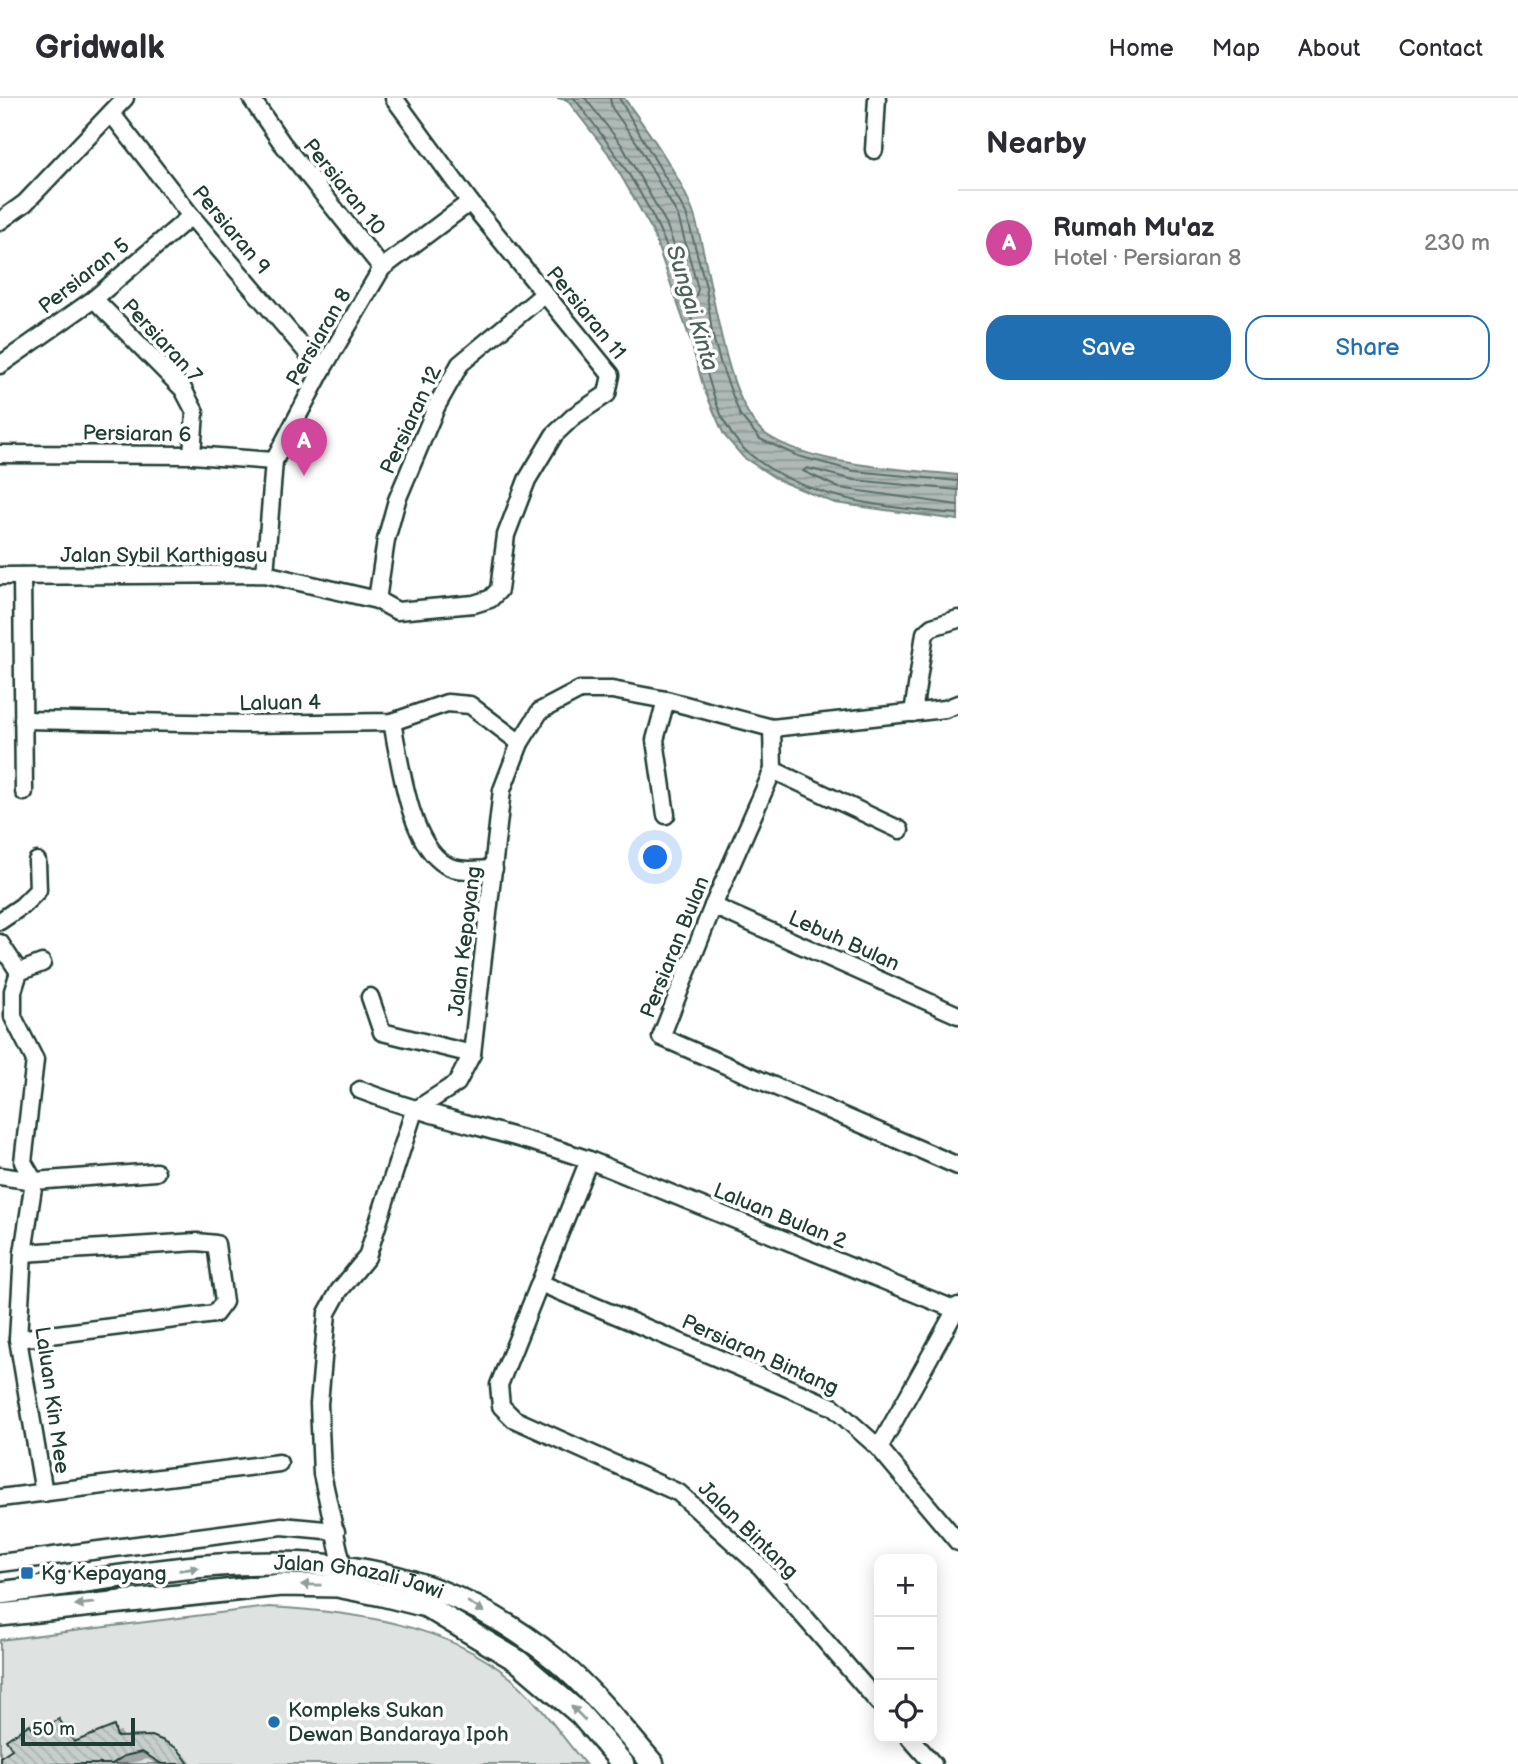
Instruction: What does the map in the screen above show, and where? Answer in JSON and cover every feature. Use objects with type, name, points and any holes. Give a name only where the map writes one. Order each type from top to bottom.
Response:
[{"type":"main road","name":"Jalan Ghazali Jawi","points":[[0,1593],[238,1563],[342,1564],[416,1581],[468,1601],[555,1659],[587,1688],[653,1764]]},
{"type":"main road","points":[[342,1564],[352,1577],[408,1592],[426,1606]]},
{"type":"main road","name":"Jalan Ghazali Jawi","points":[[0,1615],[281,1585],[337,1586],[426,1606],[487,1640],[548,1685],[580,1714],[623,1764]]},
{"type":"street","points":[[0,221],[25,203],[125,98]]},
{"type":"street","name":"Persiaran 10","points":[[251,98],[282,142],[382,268]]},
{"type":"street","name":"Persiaran 11","points":[[394,98],[470,202],[611,375],[607,394],[574,416],[554,436],[527,480],[506,535],[499,590],[490,599]]},
{"type":"street","points":[[874,150],[877,98]]},
{"type":"street","name":"Persiaran 9","points":[[111,113],[191,216],[323,370]]},
{"type":"street","name":"Persiaran 8","points":[[265,574],[274,461],[323,370],[382,268],[470,202]]},
{"type":"street","name":"Persiaran 5","points":[[0,365],[94,299],[191,216]]},
{"type":"street","name":"Persiaran 12","points":[[377,600],[386,540],[397,500],[460,364],[544,294]]},
{"type":"street","name":"Persiaran 7","points":[[94,299],[183,389],[195,412],[192,455]]},
{"type":"street","name":"Persiaran 6","points":[[0,454],[192,455],[274,461]]},
{"type":"street","name":"Jalan Sybil Karthigasu","points":[[0,576],[265,574],[377,600],[397,611],[474,604],[490,599]]},
{"type":"street","points":[[22,576],[24,792]]},
{"type":"street","points":[[913,713],[925,633],[932,627],[958,619]]},
{"type":"street","name":"Jalan Kepayang","points":[[414,1111],[457,1083],[472,1054],[502,790],[520,743],[540,711],[580,690],[612,690],[666,700],[772,728],[945,709],[958,704]]},
{"type":"street","points":[[666,700],[655,740],[666,815]]},
{"type":"street","name":"Laluan 4","points":[[23,720],[241,724],[392,722],[447,703],[470,705],[520,743]]},
{"type":"street","points":[[392,722],[406,789],[419,833],[436,858],[456,869],[494,869]]},
{"type":"street","name":"Persiaran Bulan","points":[[772,728],[773,770],[713,906],[662,1037],[958,1166]]},
{"type":"street","points":[[773,770],[900,831]]},
{"type":"street","points":[[0,920],[22,906],[38,890],[37,861]]},
{"type":"street","name":"Lebuh Bulan","points":[[713,906],[958,1015]]},
{"type":"street","points":[[0,943],[19,972],[42,963]]},
{"type":"street","name":"Laluan Kin Mee","points":[[19,972],[13,991],[13,1017],[20,1036],[35,1060],[23,1162],[34,1181],[23,1253],[18,1339],[44,1493]]},
{"type":"street","points":[[370,997],[382,1032],[472,1054]]},
{"type":"street","name":"Laluan Bulan 2","points":[[360,1090],[414,1111],[552,1147],[589,1160],[957,1308]]},
{"type":"street","points":[[342,1564],[323,1474],[319,1404],[327,1313],[339,1291],[367,1257],[414,1111]]},
{"type":"street","points":[[540,1283],[589,1160]]},
{"type":"street","points":[[0,1176],[34,1181],[156,1172]]},
{"type":"street","points":[[18,1339],[215,1314],[224,1302],[216,1244],[197,1242],[23,1253]]},
{"type":"street","name":"Jalan Bintang","points":[[540,1283],[499,1385],[501,1406],[514,1419],[679,1493],[761,1567],[874,1697]]},
{"type":"street","name":"Persiaran Bintang","points":[[540,1283],[833,1407],[879,1448],[958,1542]]},
{"type":"street","points":[[879,1448],[957,1308]]},
{"type":"street","points":[[0,1498],[279,1463]]},
{"type":"street","name":"Jalan Ghazali Jawi","points":[[0,1563],[282,1525],[336,1531]]},
{"type":"street","points":[[914,1743],[933,1764]]},
{"type":"shaded area","name":"Kompleks Sukan Dewan Bandaraya Ipoh","points":[[269,1607],[365,1617],[428,1633],[458,1645],[486,1660],[522,1688],[585,1764],[0,1764],[0,1640]]},
{"type":"water","name":"Sungai Kinta","points":[[557,98],[624,98],[653,138],[693,212],[720,332],[739,395],[752,419],[767,435],[786,445],[833,460],[958,475],[958,520],[835,503],[780,481],[743,457],[724,435],[704,389],[690,339],[652,230],[608,153],[567,100]]},
{"type":"building","points":[[59,1719],[74,1742],[114,1726],[117,1737],[152,1736],[164,1741],[178,1749],[189,1764],[162,1764],[142,1752],[124,1756],[112,1764],[0,1764],[0,1757],[12,1749],[6,1740],[30,1724],[36,1734]]},
{"type":"place","name":"Rumah Mu'az","points":[[304,476]]},
{"type":"place","name":"Kg Kepayang","points":[[27,1573]]},
{"type":"place","name":"Kompleks Sukan Dewan Bandaraya Ipoh","points":[[274,1722]]}]
